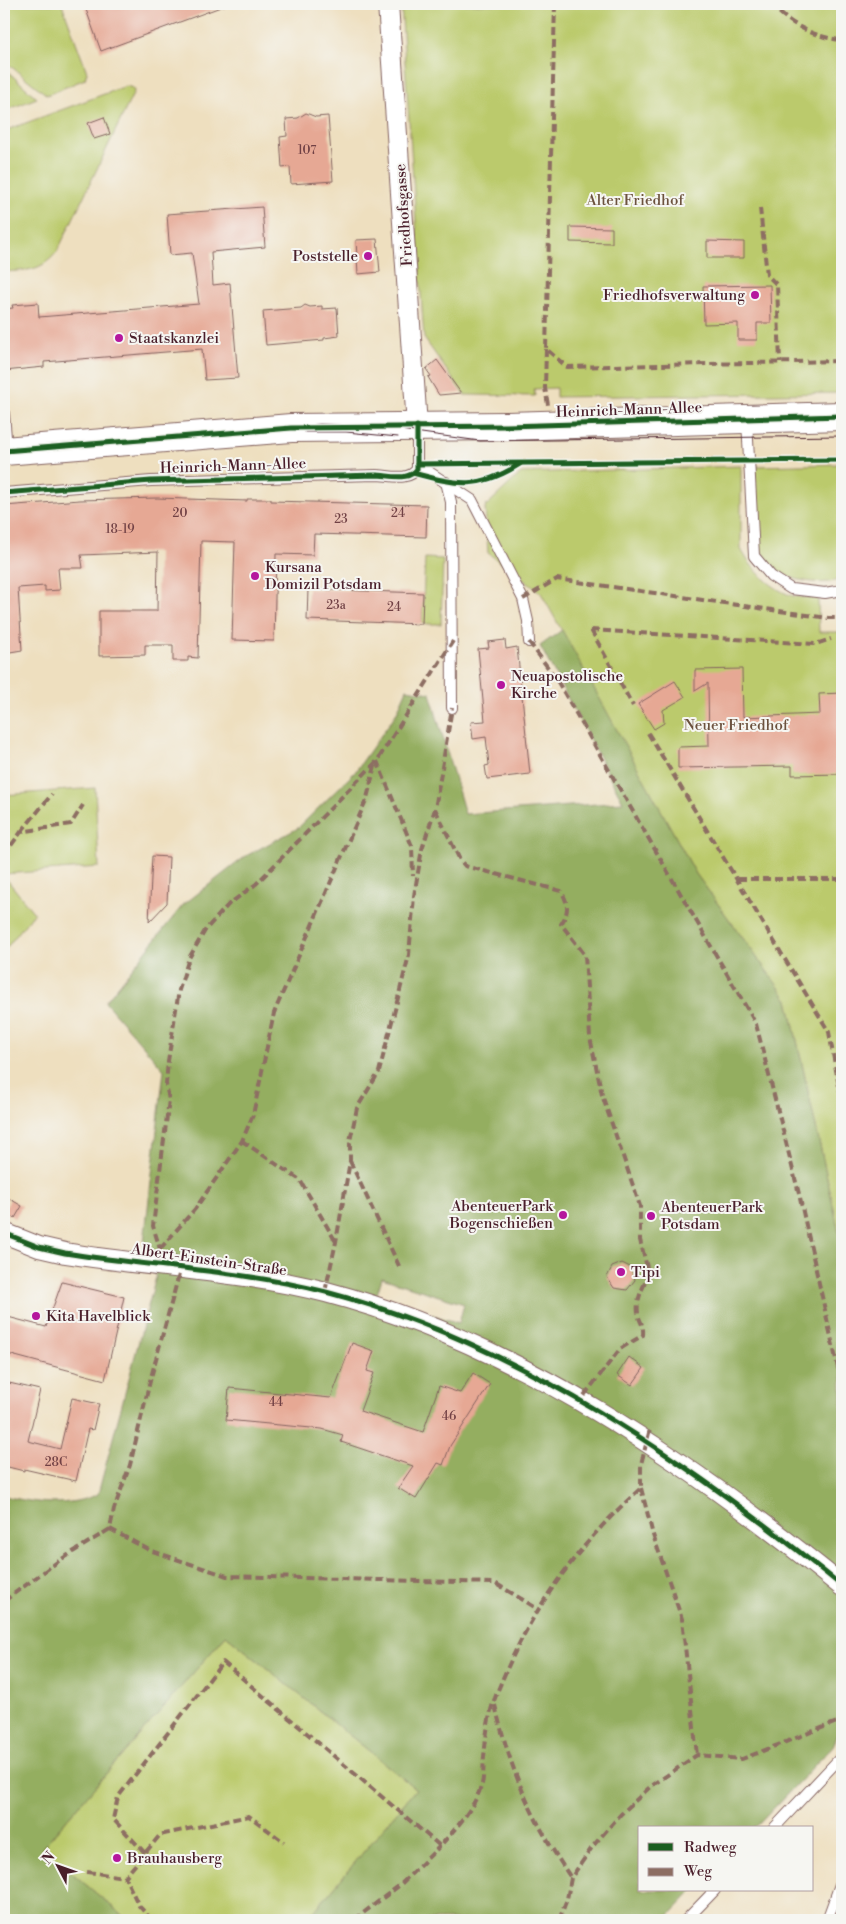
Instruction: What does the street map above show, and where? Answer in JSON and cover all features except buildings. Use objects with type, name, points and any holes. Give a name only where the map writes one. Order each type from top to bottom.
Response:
[{"type":"main road","name":"Heinrich-Mann-Allee","points":[[5,451],[283,428],[842,416]]},
{"type":"street","name":"Friedhofsgasse","points":[[388,4],[417,426]]},
{"type":"street","name":"Albert-Einstein-Straße","points":[[4,1233],[39,1247],[73,1254],[271,1280],[325,1292],[431,1326],[503,1358],[646,1442],[733,1502],[842,1586]]},
{"type":"lane","points":[[4,413],[5,451]]},
{"type":"lane","points":[[746,419],[754,556],[771,576],[791,588],[825,593],[842,590]]},
{"type":"lane","points":[[417,426],[418,464],[472,500],[523,599],[528,621],[529,642]]},
{"type":"lane","name":"Heinrich-Mann-Allee","points":[[4,493],[151,481],[376,475],[406,476],[414,473],[418,464]]},
{"type":"lane","points":[[446,482],[451,502],[452,708]]},
{"type":"lane","points":[[776,1826],[842,1756]]},
{"type":"lane","points":[[827,1920],[842,1879]]},
{"type":"lane","points":[[686,1920],[713,1892]]},
{"type":"green space","points":[[4,4],[62,4],[87,72],[85,79],[47,95],[4,61]]},
{"type":"green space","name":"Alter Friedhof","points":[[401,4],[842,4],[842,393],[556,397],[556,388],[534,389],[535,396],[464,395],[424,338]]},
{"type":"green space","points":[[4,68],[37,98],[4,111]]},
{"type":"green space","points":[[126,86],[133,88],[134,92],[57,252],[51,259],[39,267],[4,272],[4,131]]},
{"type":"green space","points":[[842,464],[842,579],[831,582],[816,582],[800,580],[782,574],[770,564],[762,550],[757,535],[754,500],[755,466]]},
{"type":"green space","name":"Neuer Friedhof","points":[[741,466],[741,549],[745,556],[761,576],[783,592],[797,597],[818,598],[819,632],[840,632],[842,622],[842,1246],[788,1000],[696,874],[541,593],[488,553],[485,507],[521,473]]},
{"type":"green space","points":[[425,558],[443,559],[441,624],[422,624]]},
{"type":"green space","points":[[562,630],[696,874],[788,1000],[842,1246],[842,1725],[833,1746],[757,1826],[638,1826],[638,1892],[692,1892],[665,1920],[307,1920],[416,1789],[226,1635],[42,1848],[128,1920],[4,1920],[4,1496],[28,1501],[63,1503],[98,1494],[156,1277],[144,1242],[164,1070],[105,1002],[183,905],[246,856],[298,828],[355,772],[396,714],[407,689],[430,693],[465,814],[623,802],[540,646]],"holes":[[[382,1278],[464,1304],[459,1323],[376,1297]]]},
{"type":"green space","points":[[95,788],[99,867],[4,874],[4,795]]},
{"type":"green space","points":[[4,876],[34,913],[4,951]]},
{"type":"green space","points":[[226,1635],[416,1789],[307,1920],[128,1920],[42,1848]]},
{"type":"tram line","points":[[4,448],[320,424],[363,425],[480,441],[842,436]]},
{"type":"tram line","points":[[305,432],[346,432],[398,437]]},
{"type":"marked path","points":[[555,4],[546,349],[567,367],[842,361]]},
{"type":"marked path","points":[[771,4],[786,18],[803,29],[832,39],[842,40]]},
{"type":"marked path","points":[[760,208],[767,275],[777,285],[780,362]]},
{"type":"marked path","points":[[546,349],[545,388],[548,405]]},
{"type":"marked path","points":[[523,599],[557,579],[828,618],[842,618]]},
{"type":"marked path","points":[[591,630],[816,644],[831,639]]},
{"type":"marked path","points":[[591,630],[633,706]]},
{"type":"marked path","points":[[157,1264],[160,1249],[153,1226],[169,1100],[166,1084],[168,1061],[179,990],[189,958],[206,929],[229,904],[256,884],[377,761],[453,641]]},
{"type":"marked path","points":[[529,642],[555,677],[756,1024],[799,1194],[842,1386]]},
{"type":"marked path","points":[[325,1292],[336,1242],[350,1161],[350,1141],[357,1108],[379,1072],[409,955],[414,896],[422,849],[435,809],[452,708]]},
{"type":"marked path","points":[[648,733],[829,1032],[842,1103]]},
{"type":"marked path","points":[[377,761],[412,846],[413,876]]},
{"type":"marked path","points":[[160,1249],[195,1209],[242,1141],[253,1115],[274,1013],[367,798],[376,762]]},
{"type":"marked path","points":[[21,832],[52,794]]},
{"type":"marked path","points":[[4,855],[21,832],[71,824],[83,805]]},
{"type":"marked path","points":[[435,809],[460,860],[465,866],[561,891],[566,900],[567,908],[566,916],[561,924],[585,955],[590,1037],[602,1095],[640,1206],[640,1240],[649,1275],[640,1293],[638,1303],[638,1313],[643,1328],[643,1335],[620,1349],[579,1402]]},
{"type":"marked path","points":[[738,879],[842,879]]},
{"type":"marked path","points":[[242,1141],[300,1180],[336,1242]]},
{"type":"marked path","points":[[350,1161],[400,1268]]},
{"type":"marked path","points":[[4,1601],[60,1560],[110,1529],[114,1509],[130,1465],[150,1381],[181,1267]]},
{"type":"marked path","points":[[145,1853],[113,1819],[118,1797],[223,1662],[440,1846],[453,1832],[479,1793],[483,1781],[489,1719],[508,1668],[522,1639],[555,1584],[574,1558],[617,1510],[641,1488],[641,1464],[650,1429]]},
{"type":"marked path","points":[[641,1488],[653,1535],[682,1619],[697,1755]]},
{"type":"marked path","points":[[110,1529],[149,1550],[227,1576],[495,1583],[538,1609]]},
{"type":"marked path","points":[[495,1705],[508,1753],[524,1795],[545,1836],[571,1878]]},
{"type":"marked path","points":[[559,1920],[567,1899],[571,1878],[593,1846],[621,1814],[650,1787],[697,1755],[742,1759],[842,1720]]},
{"type":"marked path","points":[[152,1920],[139,1906],[125,1877],[160,1835],[249,1816],[284,1842]]},
{"type":"marked path","points":[[354,1920],[400,1885],[440,1846]]},
{"type":"marked path","points":[[87,1872],[125,1877]]},
{"type":"cycle path","points":[[4,451],[291,428],[507,426],[842,416]]},
{"type":"cycle path","points":[[4,493],[151,481],[376,475],[404,477],[417,469],[417,426]]},
{"type":"cycle path","points":[[417,464],[842,460]]},
{"type":"cycle path","points":[[413,473],[443,480],[468,483],[492,478],[520,464]]},
{"type":"cycle path","points":[[4,1233],[39,1247],[65,1253],[228,1274],[326,1292],[397,1314],[466,1342],[533,1375],[599,1412],[662,1452],[724,1495],[842,1586]]},
{"type":"place","name":"Poststelle","points":[[368,256]]},
{"type":"place","name":"Friedhofsverwaltung","points":[[755,295]]},
{"type":"place","name":"Staatskanzlei","points":[[119,338]]},
{"type":"place","name":"Kursana Domizil Potsdam","points":[[255,576]]},
{"type":"place","name":"Neuapostolische Kirche","points":[[501,685]]},
{"type":"place","name":"AbenteuerPark Bogenschießen","points":[[563,1215]]},
{"type":"place","name":"AbenteuerPark Potsdam","points":[[651,1216]]},
{"type":"place","name":"Tipi","points":[[621,1272]]},
{"type":"place","name":"Kita Havelblick","points":[[36,1316]]},
{"type":"place","name":"Brauhausberg","points":[[117,1858]]}]
